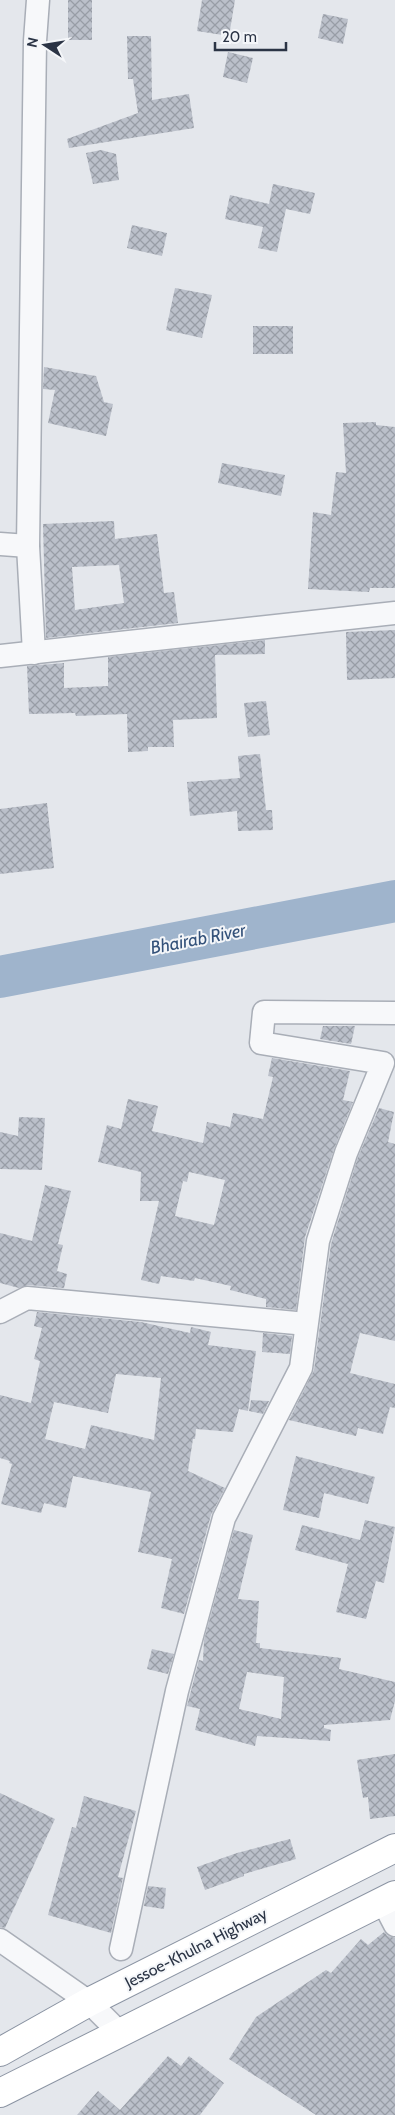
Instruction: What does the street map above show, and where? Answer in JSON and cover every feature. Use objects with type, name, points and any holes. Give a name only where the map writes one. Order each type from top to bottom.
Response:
[{"type":"highway","name":"Jessoe-Khulna Highway","points":[[0,2052],[89,2002],[395,1848]]},
{"type":"highway","points":[[0,2093],[391,1907]]},
{"type":"street","points":[[34,653],[28,546],[35,41],[38,0]]},
{"type":"street","points":[[0,544],[28,546]]},
{"type":"street","points":[[0,656],[395,613]]},
{"type":"street","points":[[121,1949],[177,1691],[224,1518],[301,1368],[318,1242],[346,1153],[383,1062],[262,1043],[264,1012],[395,1013]]},
{"type":"street","points":[[0,1312],[27,1298],[296,1323]]},
{"type":"street","points":[[0,1940],[89,2002],[121,2034]]},
{"type":"building","points":[[68,0],[92,0],[92,40],[68,40]]},
{"type":"building","points":[[202,0],[235,0],[229,36],[197,31]]},
{"type":"building","points":[[323,14],[348,19],[343,44],[318,38]]},
{"type":"building","points":[[127,36],[151,36],[152,100],[189,94],[194,128],[69,148],[67,139],[138,113],[133,79],[128,79]]},
{"type":"building","points":[[228,52],[253,58],[247,83],[223,77]]},
{"type":"building","points":[[101,150],[116,154],[119,180],[93,184],[86,153]]},
{"type":"building","points":[[273,184],[315,193],[310,214],[286,209],[277,252],[258,248],[263,227],[225,219],[230,195],[269,204]]},
{"type":"building","points":[[132,225],[167,233],[162,256],[127,248]]},
{"type":"building","points":[[175,288],[212,295],[202,338],[166,330]]},
{"type":"building","points":[[253,326],[293,326],[293,354],[253,354]]},
{"type":"building","points":[[44,367],[96,376],[104,402],[113,404],[106,436],[48,423],[55,390],[43,389]]},
{"type":"building","points":[[376,422],[376,425],[395,427],[395,588],[370,588],[369,592],[308,589],[313,512],[331,515],[336,472],[346,473],[343,423]]},
{"type":"building","points":[[222,463],[285,475],[281,496],[218,483]]},
{"type":"building","points":[[114,521],[115,539],[157,534],[164,593],[174,592],[178,623],[46,638],[43,524]],"holes":[[[119,565],[124,603],[75,610],[72,567]]]},
{"type":"building","points":[[395,630],[395,678],[347,680],[346,632]]},
{"type":"building","points":[[265,640],[265,654],[215,655],[217,718],[173,720],[174,747],[148,747],[148,751],[128,752],[127,714],[76,716],[75,713],[29,714],[27,666],[64,663],[64,688],[108,686],[108,657]]},
{"type":"building","points":[[266,701],[270,735],[248,737],[244,703]]},
{"type":"building","points":[[260,754],[266,810],[272,810],[273,830],[238,831],[237,811],[190,816],[187,782],[240,778],[238,756]]},
{"type":"building","points":[[47,803],[54,868],[0,874],[0,809]]},
{"type":"building","points":[[323,1026],[355,1026],[351,1044],[320,1039]]},
{"type":"building","points":[[272,1058],[350,1071],[343,1100],[353,1102],[334,1149],[305,1237],[296,1310],[266,1307],[266,1299],[230,1290],[231,1286],[195,1278],[194,1281],[161,1276],[159,1284],[141,1280],[159,1201],[140,1201],[141,1172],[98,1162],[107,1125],[121,1129],[128,1099],[158,1106],[152,1131],[203,1143],[207,1122],[230,1127],[233,1113],[263,1119],[273,1077],[268,1076]],"holes":[[[189,1172],[225,1180],[214,1225],[175,1216],[183,1181],[187,1182]]]},
{"type":"building","points":[[379,1108],[394,1112],[388,1142],[395,1144],[395,1341],[360,1333],[350,1373],[395,1384],[395,1408],[390,1407],[383,1434],[358,1428],[356,1436],[289,1420],[314,1370],[331,1244],[358,1157]]},
{"type":"building","points":[[19,1117],[45,1118],[42,1170],[0,1169],[0,1132],[18,1136]]},
{"type":"building","points":[[45,1185],[71,1191],[58,1244],[63,1245],[57,1271],[67,1274],[64,1288],[28,1285],[19,1288],[0,1283],[0,1233],[32,1241]]},
{"type":"building","points":[[37,1312],[141,1322],[190,1333],[191,1327],[211,1332],[208,1345],[256,1351],[248,1411],[239,1409],[233,1432],[196,1429],[195,1439],[193,1439],[188,1471],[225,1488],[211,1515],[184,1614],[161,1608],[172,1559],[138,1552],[151,1492],[73,1476],[66,1508],[44,1503],[41,1513],[1,1504],[12,1464],[9,1463],[10,1461],[0,1458],[0,1395],[31,1403],[40,1361],[34,1359],[42,1328],[34,1326]],"holes":[[[116,1374],[161,1378],[154,1440],[91,1425],[85,1449],[45,1439],[54,1402],[108,1413]]]},
{"type":"building","points":[[263,1333],[292,1336],[290,1354],[262,1352]]},
{"type":"building","points":[[251,1400],[269,1401],[263,1414],[249,1411]]},
{"type":"building","points":[[296,1456],[375,1477],[368,1504],[324,1493],[319,1518],[283,1510]]},
{"type":"building","points":[[365,1520],[395,1527],[384,1583],[376,1581],[366,1619],[336,1612],[348,1564],[295,1550],[302,1525],[360,1540]]},
{"type":"building","points":[[234,1530],[253,1535],[238,1599],[259,1601],[256,1643],[260,1643],[260,1648],[341,1658],[339,1669],[395,1682],[395,1701],[390,1720],[324,1725],[324,1728],[331,1730],[330,1741],[257,1736],[255,1746],[195,1730],[200,1709],[187,1706],[199,1660],[203,1661],[204,1640]],"holes":[[[247,1672],[284,1677],[281,1719],[239,1709]]]},
{"type":"building","points":[[152,1649],[174,1654],[168,1674],[147,1669]]},
{"type":"building","points":[[395,1754],[395,1816],[370,1819],[368,1797],[363,1798],[357,1760]]},
{"type":"building","points":[[0,1793],[55,1819],[5,1928],[0,1927]]},
{"type":"building","points":[[84,1796],[136,1811],[118,1877],[123,1878],[111,1933],[48,1915],[72,1827],[76,1828]]},
{"type":"building","points":[[290,1839],[296,1859],[244,1874],[244,1876],[205,1890],[197,1867],[237,1853]]},
{"type":"building","points":[[148,1886],[166,1888],[164,1909],[144,1906]]},
{"type":"building","points":[[384,1932],[388,1936],[395,1938],[395,2115],[316,2115],[229,2059],[256,2017],[326,1970],[331,1973],[361,1939],[368,1945]]},
{"type":"building","points":[[168,2056],[181,2066],[189,2056],[224,2083],[200,2115],[77,2115],[98,2091],[120,2110]]},
{"type":"waterway","name":"Bhairab River","points":[[0,977],[395,901]]}]
